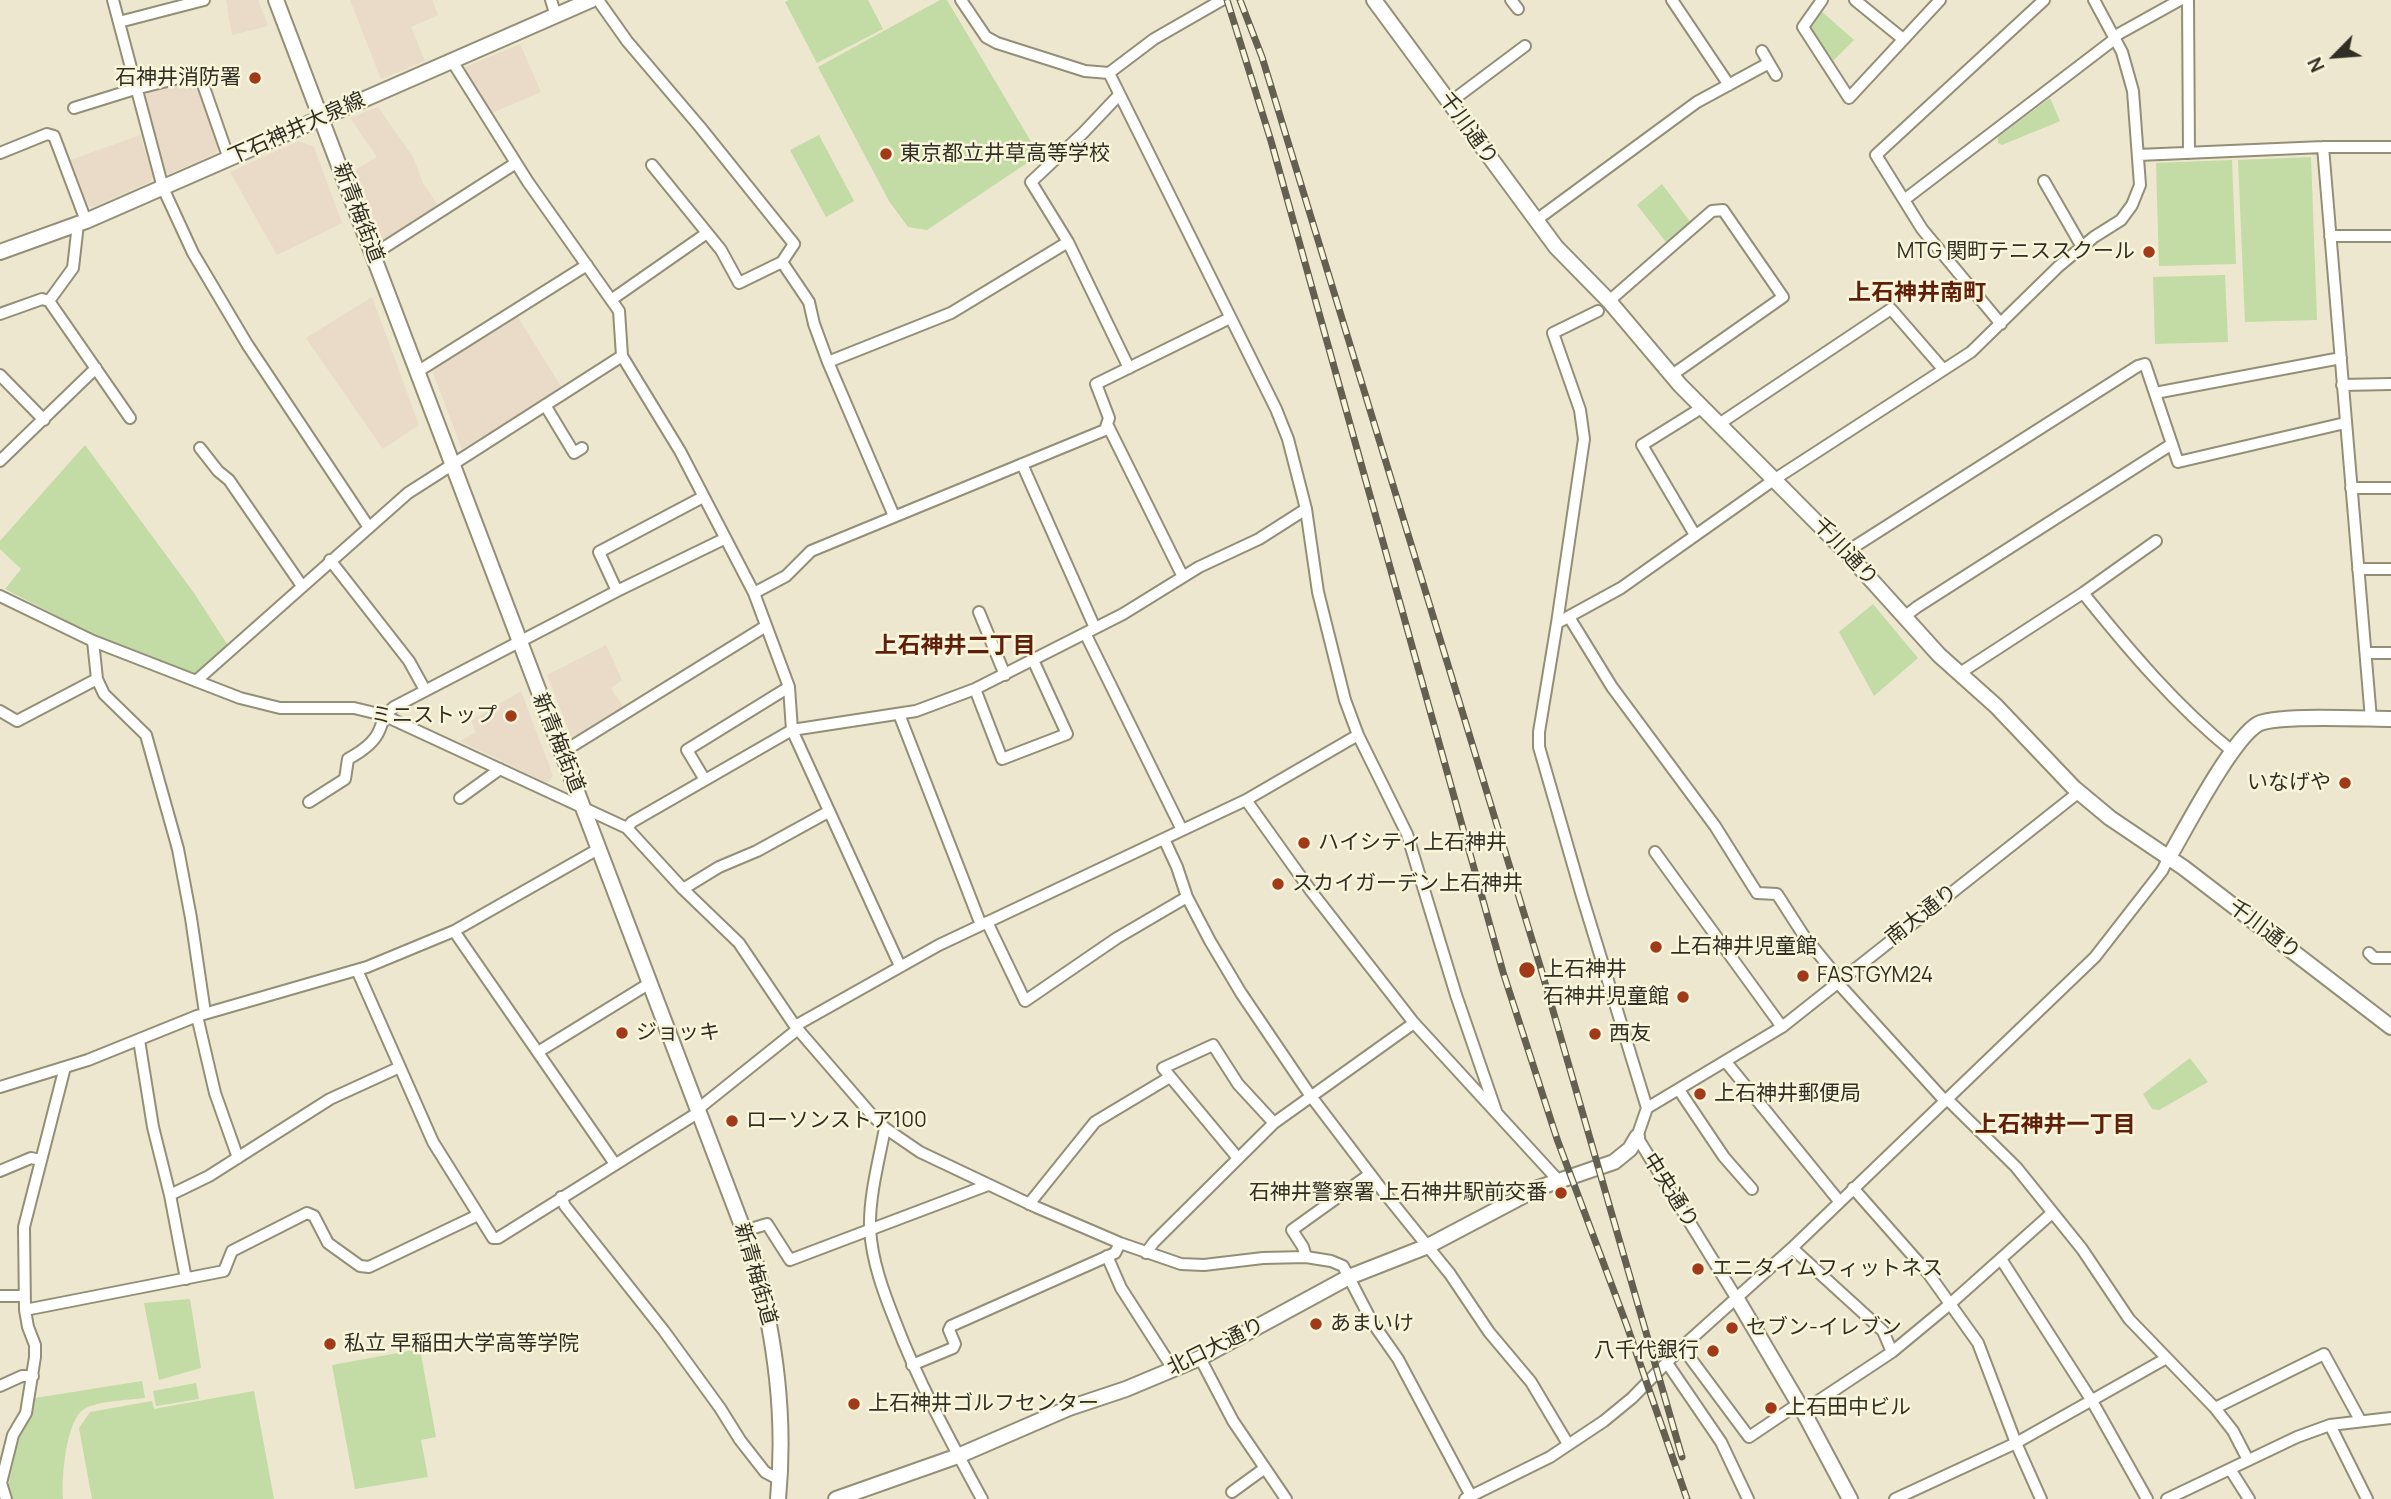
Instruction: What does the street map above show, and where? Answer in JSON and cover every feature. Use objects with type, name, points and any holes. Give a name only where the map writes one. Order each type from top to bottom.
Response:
[{"type":"main road","name":"新青梅街道","points":[[276,0],[758,1270],[777,1367],[781,1429],[778,1499]]},
{"type":"main road","name":"下石神井大泉線","points":[[0,252],[82,223],[592,0]]},
{"type":"main road","name":"千川通り","points":[[1374,0],[1535,221],[1604,306],[1846,552],[1938,655],[1996,706],[2079,792],[2110,818],[2169,858],[2391,1027]]},
{"type":"main road","points":[[2169,858],[2232,751],[2259,723],[2279,719],[2391,719]]},
{"type":"main road","name":"中央通り","points":[[1586,1171],[1614,1162],[1630,1149],[1637,1137]]},
{"type":"main road","name":"北口大通り","points":[[836,1499],[958,1456],[1069,1408],[1126,1389],[1200,1358],[1349,1277],[1428,1246],[1538,1188],[1586,1171]]},
{"type":"main road","points":[[1737,1299],[1801,1407],[1850,1499]]},
{"type":"street","points":[[113,0],[163,188],[193,253],[219,299],[368,526]]},
{"type":"street","points":[[118,22],[204,0]]},
{"type":"street","points":[[551,0],[556,16]]},
{"type":"street","points":[[598,0],[627,41],[794,244],[782,262],[739,283],[721,250],[652,165]]},
{"type":"street","points":[[961,0],[986,37],[997,43],[1085,71],[1109,73],[1154,39],[1222,0]]},
{"type":"street","points":[[1197,0],[1201,12]]},
{"type":"street","points":[[1672,0],[1729,85]]},
{"type":"street","points":[[1822,0],[1803,27],[1849,98],[1940,0]]},
{"type":"street","points":[[1855,0],[1903,40]]},
{"type":"street","points":[[2001,324],[1922,229],[1876,155],[2044,0]]},
{"type":"street","points":[[1558,623],[1622,588],[1775,479],[1971,352],[2059,266],[2121,220],[2132,205],[2140,185],[2133,91],[2122,52],[2095,0]]},
{"type":"street","points":[[2188,0],[2189,153]]},
{"type":"street","points":[[1904,200],[2115,37],[2177,1]]},
{"type":"street","points":[[1449,103],[1525,46]]},
{"type":"street","points":[[1762,51],[1776,75]]},
{"type":"street","points":[[453,61],[516,163],[619,311],[622,356],[680,451],[754,593],[789,687],[792,730],[900,966]]},
{"type":"street","points":[[1535,221],[1697,102],[1769,62]]},
{"type":"street","points":[[74,108],[199,73],[229,159]]},
{"type":"street","points":[[1109,73],[1276,409],[1288,439],[1306,509],[1326,629],[1345,700],[1358,734],[1407,834],[1456,995],[1496,1111]]},
{"type":"street","points":[[1119,95],[1083,134],[1031,182],[1068,242],[1129,368]]},
{"type":"street","points":[[0,153],[47,134],[54,136],[82,223],[73,268],[49,300]]},
{"type":"street","points":[[2323,147],[2371,719]]},
{"type":"street","points":[[2138,155],[2323,147],[2391,147]]},
{"type":"street","points":[[374,254],[516,163]]},
{"type":"street","points":[[2045,181],[2082,247]]},
{"type":"street","points":[[1637,1137],[1647,1108],[1539,747],[1539,732],[1558,623],[1584,439],[1580,410],[1553,333],[1604,306],[1712,211],[1723,210],[1783,297],[1672,375]]},
{"type":"street","points":[[611,300],[707,233]]},
{"type":"street","points":[[2330,236],[2391,236]]},
{"type":"street","points":[[828,362],[951,313],[1068,242]]},
{"type":"street","points":[[782,262],[809,302],[828,362],[894,516]]},
{"type":"street","points":[[417,372],[587,265]]},
{"type":"street","points":[[0,314],[42,299],[49,300],[130,418]]},
{"type":"street","points":[[1720,424],[1891,309],[1944,369]]},
{"type":"street","points":[[754,593],[786,576],[811,551],[1105,430],[1109,418],[1096,384],[1230,318]]},
{"type":"street","points":[[196,681],[408,493],[622,356]]},
{"type":"street","points":[[2155,393],[2341,358]]},
{"type":"street","points":[[1846,552],[2145,364],[2178,462],[2345,423]]},
{"type":"street","points":[[0,461],[96,368]]},
{"type":"street","points":[[0,375],[44,419]]},
{"type":"street","points":[[2342,385],[2391,384]]},
{"type":"street","points":[[545,405],[574,453],[582,447]]},
{"type":"street","points":[[1695,535],[1642,445],[1703,407]]},
{"type":"street","points":[[1107,424],[1183,577]]},
{"type":"street","points":[[1904,617],[2172,444]]},
{"type":"street","points":[[200,447],[218,471],[229,480],[302,586]]},
{"type":"street","points":[[1022,464],[1090,630],[1182,830]]},
{"type":"street","points":[[2351,488],[2391,488]]},
{"type":"street","points":[[617,591],[599,552],[703,497]]},
{"type":"street","points":[[627,828],[632,822],[792,730],[916,711],[1005,675],[1123,614],[1199,567],[1259,538],[1306,509]]},
{"type":"street","points":[[309,802],[345,779],[348,759],[359,753],[378,734],[383,715],[425,690],[724,539]]},
{"type":"street","points":[[1960,674],[2083,593],[2155,541]]},
{"type":"street","points":[[330,560],[409,662],[425,690]]},
{"type":"street","points":[[2358,569],[2391,569]]},
{"type":"street","points":[[2083,593],[2115,634],[2186,711],[2232,751]]},
{"type":"street","points":[[0,596],[93,641],[240,698],[272,707],[354,708],[383,715],[627,828],[683,889],[739,943],[797,1027],[885,1128],[920,1152],[1030,1204],[1146,1253],[1192,1265],[1306,1257],[1343,1266],[1372,1322],[1398,1359],[1468,1498],[1550,1457],[1604,1421],[1632,1398],[1682,1347],[1792,1248],[2095,957],[2162,871],[2169,858]]},
{"type":"street","points":[[979,612],[1005,675]]},
{"type":"street","points":[[1569,617],[1612,687],[1715,827],[1757,893],[1776,894],[1838,981],[1946,1100],[2016,1167],[2082,1250],[2129,1320],[2215,1408],[2233,1431],[2248,1460]]},
{"type":"street","points":[[561,753],[766,626]]},
{"type":"street","points":[[93,641],[97,679],[104,694],[146,734],[178,849],[191,918],[201,1015],[215,1093],[238,1157]]},
{"type":"street","points":[[2366,653],[2391,653]]},
{"type":"street","points":[[975,689],[1002,759],[1067,734],[1033,660]]},
{"type":"street","points":[[0,711],[17,721],[97,679]]},
{"type":"street","points":[[705,780],[687,750],[789,687]]},
{"type":"street","points":[[899,714],[984,924],[1025,1001],[1117,938],[1187,897]]},
{"type":"street","points":[[357,970],[433,1142],[493,1238],[498,1238],[698,1110],[797,1027],[900,966],[1246,800],[1358,734]]},
{"type":"street","points":[[460,798],[500,769]]},
{"type":"street","name":"南大通り","points":[[1647,1108],[1783,1027],[2079,792]]},
{"type":"street","points":[[1246,800],[1311,891],[1414,1023],[1558,1180]]},
{"type":"street","points":[[683,889],[719,867],[757,851],[828,812]]},
{"type":"street","points":[[1164,839],[1187,897],[1241,993],[1310,1095],[1428,1246],[1489,1332],[1531,1382],[1568,1444]]},
{"type":"street","points":[[0,1087],[65,1067],[201,1015],[357,970],[454,931],[600,848]]},
{"type":"street","points":[[1655,852],[1783,1027]]},
{"type":"street","points":[[454,931],[615,1164]]},
{"type":"street","points":[[2369,953],[2374,958],[2391,958]]},
{"type":"street","points":[[538,1052],[650,983]]},
{"type":"street","points":[[1146,1253],[1237,1157],[1274,1123],[1414,1023]]},
{"type":"street","points":[[139,1040],[153,1127],[170,1195],[186,1279]]},
{"type":"street","points":[[1237,1157],[1163,1068],[1213,1045],[1238,1084],[1274,1123]]},
{"type":"street","points":[[1726,1062],[1839,1201]]},
{"type":"street","points":[[170,1195],[192,1186],[330,1099],[400,1066]]},
{"type":"street","points":[[6,1499],[0,1483],[13,1435],[26,1413],[33,1376],[35,1345],[28,1326],[24,1296],[24,1227],[65,1067]]},
{"type":"street","points":[[1030,1204],[1095,1122],[1170,1077]]},
{"type":"street","points":[[1679,1090],[1724,1157],[1752,1189]]},
{"type":"street","points":[[885,1128],[870,1217],[871,1244],[878,1278],[912,1365],[982,1499]]},
{"type":"street","name":"中央通り","points":[[1637,1137],[1737,1299]]},
{"type":"street","points":[[0,1171],[31,1158],[41,1160]]},
{"type":"street","points":[[1306,1257],[1292,1230],[1370,1174]]},
{"type":"street","points":[[744,1231],[767,1224],[790,1260],[988,1185]]},
{"type":"street","points":[[1853,1188],[1928,1273],[1978,1343],[2016,1443],[2041,1499]]},
{"type":"street","points":[[561,1197],[601,1253],[664,1331],[740,1440],[765,1472],[780,1479]]},
{"type":"street","points":[[25,1310],[224,1271],[232,1251],[307,1213],[314,1216],[328,1243],[360,1266],[369,1267],[478,1215]]},
{"type":"street","points":[[1682,1347],[1749,1437],[1892,1352],[2052,1213]]},
{"type":"street","points":[[912,1365],[953,1348],[955,1344],[949,1330],[951,1326],[1115,1253],[1121,1243]]},
{"type":"street","points":[[1792,1248],[1883,1331],[1892,1352]]},
{"type":"street","points":[[1107,1256],[1121,1288],[1173,1369]]},
{"type":"street","points":[[2001,1259],[2092,1401],[2147,1499]]},
{"type":"street","points":[[0,1296],[24,1296]]},
{"type":"street","points":[[2215,1408],[2325,1354],[2360,1420]]},
{"type":"street","points":[[1200,1358],[1233,1421],[1286,1499]]},
{"type":"street","points":[[1895,1499],[2016,1443],[2165,1359]]},
{"type":"street","points":[[1667,1363],[1721,1442],[1748,1499]]},
{"type":"street","points":[[0,1386],[22,1376],[33,1376]]},
{"type":"street","points":[[2167,1499],[2297,1437],[2330,1425],[2391,1418]]},
{"type":"street","points":[[2330,1425],[2367,1499]]},
{"type":"street","points":[[1232,1492],[1265,1468]]},
{"type":"street","points":[[2230,1469],[2249,1499]]},
{"type":"shaded area","points":[[226,0],[258,0],[268,26],[232,35]]},
{"type":"shaded area","points":[[350,0],[432,0],[438,15],[411,27],[425,61],[381,79]]},
{"type":"shaded area","points":[[520,44],[541,92],[492,113],[463,68]]},
{"type":"shaded area","points":[[189,80],[195,83],[218,147],[216,153],[169,174],[164,171],[143,100],[149,90]]},
{"type":"shaded area","points":[[378,107],[413,157],[423,183],[439,207],[384,244],[355,170],[377,157],[350,118]]},
{"type":"shaded area","points":[[140,135],[153,176],[150,182],[93,207],[88,205],[71,160]]},
{"type":"shaded area","points":[[299,141],[314,147],[342,223],[277,255],[230,172]]},
{"type":"shaded area","points":[[372,297],[419,425],[383,449],[306,338]]},
{"type":"shaded area","points":[[517,316],[562,388],[462,449],[433,373],[435,368]]},
{"type":"shaded area","points":[[606,645],[622,680],[611,688],[625,710],[573,741],[547,675]]},
{"type":"shaded area","points":[[521,691],[553,776],[547,783],[460,741],[476,732],[471,721]]},
{"type":"green space","points":[[868,0],[883,29],[817,63],[785,2]]},
{"type":"green space","points":[[940,0],[947,0],[1039,155],[927,230],[908,227],[889,201],[818,67]]},
{"type":"green space","points":[[1820,10],[1854,40],[1831,63],[1807,27]]},
{"type":"green space","points":[[2050,98],[2060,121],[2002,145],[1998,143],[1998,137]]},
{"type":"green space","points":[[819,135],[854,201],[826,217],[790,150]]},
{"type":"green space","points":[[2311,157],[2317,320],[2245,322],[2238,160]]},
{"type":"green space","points":[[2232,160],[2236,264],[2159,266],[2156,163]]},
{"type":"green space","points":[[1662,184],[1691,223],[1666,242],[1637,205]]},
{"type":"green space","points":[[2225,275],[2228,342],[2155,344],[2153,277]]},
{"type":"green space","points":[[85,445],[194,593],[229,647],[194,675],[98,637],[5,589],[21,569],[0,549],[0,541]]},
{"type":"green space","points":[[1873,604],[1918,658],[1874,696],[1839,632]]},
{"type":"green space","points":[[2190,1058],[2208,1082],[2159,1110],[2152,1109],[2143,1094]]},
{"type":"green space","points":[[190,1299],[201,1368],[159,1380],[144,1303]]},
{"type":"green space","points":[[420,1349],[436,1437],[421,1440],[428,1477],[355,1489],[332,1365]]},
{"type":"green space","points":[[142,1381],[145,1398],[97,1404],[84,1409],[78,1415],[66,1451],[63,1499],[12,1499],[7,1492],[17,1445],[35,1398]]},
{"type":"green space","points":[[196,1383],[199,1399],[156,1406],[153,1391]]},
{"type":"green space","points":[[254,1391],[274,1499],[92,1499],[79,1428],[90,1412],[152,1401],[154,1409]]},
{"type":"railway","points":[[1227,0],[1271,141],[1503,972],[1557,1139],[1627,1326],[1687,1499]]},
{"type":"railway","points":[[1240,0],[1262,57],[1541,969],[1682,1457]]},
{"type":"place","name":"石神井消防署","points":[[255,78]]},
{"type":"place","name":"東京都立井草高等学校","points":[[886,154]]},
{"type":"place","name":"MTG 関町テニススクール","points":[[2149,252]]},
{"type":"place","name":"ミニストップ","points":[[511,716]]},
{"type":"place","name":"いなげや","points":[[2345,783]]},
{"type":"place","name":"ハイシティ上石神井","points":[[1304,843]]},
{"type":"place","name":"スカイガーデン上石神井","points":[[1278,884]]},
{"type":"place","name":"上石神井児童館","points":[[1656,947]]},
{"type":"place","name":"上石神井","points":[[1527,970]]},
{"type":"place","name":"FASTGYM24","points":[[1803,976]]},
{"type":"place","name":"石神井児童館","points":[[1683,997]]},
{"type":"place","name":"ジョッキ","points":[[622,1033]]},
{"type":"place","name":"西友","points":[[1595,1034]]},
{"type":"place","name":"上石神井郵便局","points":[[1700,1094]]},
{"type":"place","name":"ローソンストア100","points":[[732,1121]]},
{"type":"place","name":"石神井警察署 上石神井駅前交番","points":[[1561,1193]]},
{"type":"place","name":"エニタイムフィットネス","points":[[1698,1269]]},
{"type":"place","name":"あまいけ","points":[[1316,1324]]},
{"type":"place","name":"セブン-イレブン","points":[[1732,1328]]},
{"type":"place","name":"私立 早稲田大学高等学院","points":[[330,1344]]},
{"type":"place","name":"八千代銀行","points":[[1713,1351]]},
{"type":"place","name":"上石神井ゴルフセンター","points":[[854,1404]]},
{"type":"place","name":"上石田中ビル","points":[[1771,1408]]},
{"type":"district","name":"上石神井南町","points":[[1917,294]]},
{"type":"district","name":"上石神井二丁目","points":[[955,647]]},
{"type":"district","name":"上石神井一丁目","points":[[2055,1126]]}]
